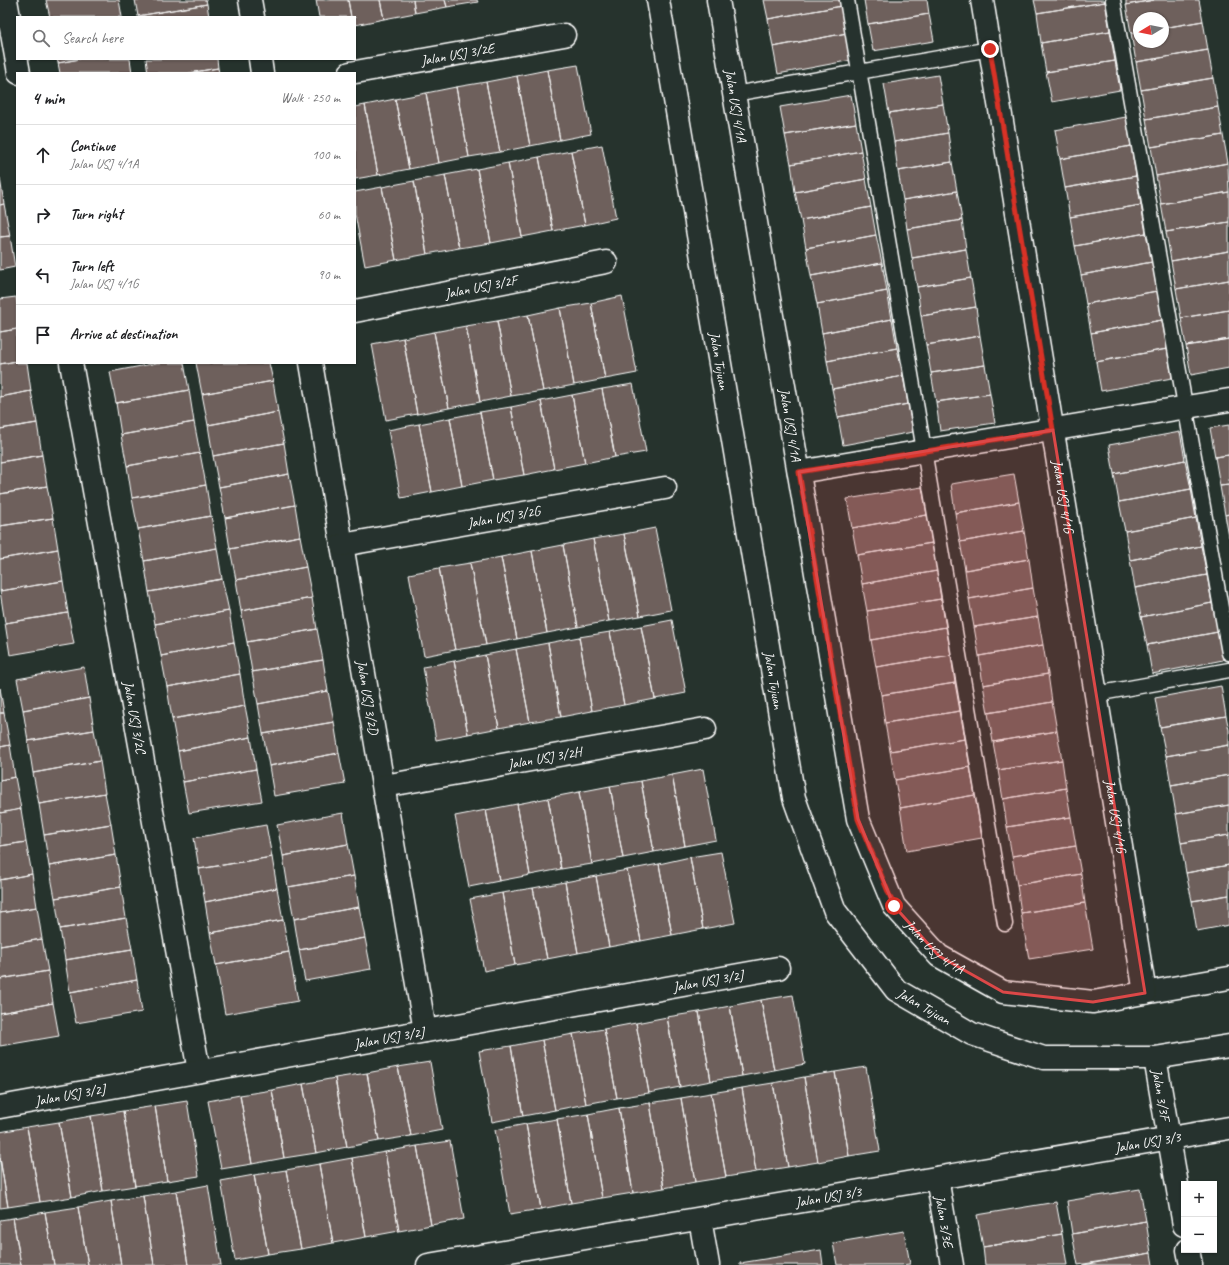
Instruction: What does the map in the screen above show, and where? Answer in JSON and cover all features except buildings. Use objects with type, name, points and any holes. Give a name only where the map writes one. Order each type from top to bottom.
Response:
[{"type":"street","points":[[6,0],[16,56]]},
{"type":"street","points":[[250,0],[253,16]]},
{"type":"street","name":"Jalan Tujuan","points":[[658,0],[794,798],[835,912],[896,990],[972,1034],[1044,1058],[1155,1058],[1229,1046]]},
{"type":"street","name":"Jalan USJ 4/1A","points":[[718,0],[858,819],[894,906],[940,956],[1003,992],[1093,1002],[1229,978]]},
{"type":"street","name":"Jalan USJ 4/1G","points":[[982,0],[1145,993]]},
{"type":"street","name":"Jalan USJ 3/2E","points":[[356,72],[564,35]]},
{"type":"street","points":[[17,60],[19,72]]},
{"type":"street","points":[[260,60],[262,72]]},
{"type":"street","name":"Jalan USJ 3/2F","points":[[356,311],[606,262]]},
{"type":"street","name":"Jalan USJ 3/2C","points":[[71,364],[199,1071]]},
{"type":"street","name":"Jalan USJ 3/2D","points":[[311,364],[425,1031]]},
{"type":"street","points":[[799,472],[1229,400]]},
{"type":"street","name":"Jalan USJ 3/2G","points":[[342,545],[665,488]]},
{"type":"street","name":"Jalan USJ 3/2H","points":[[384,786],[705,729]]},
{"type":"street","name":"Jalan USJ 3/2J","points":[[0,1107],[778,968]]},
{"type":"street","name":"Jalan 3/3F","points":[[1155,1058],[1183,1217]]},
{"type":"street","name":"Jalan USJ 3/3","points":[[428,1265],[468,1262],[700,1219],[1229,1128]]},
{"type":"street","name":"Jalan 3/3E","points":[[937,1178],[952,1265]]},
{"type":"street","points":[[700,1219],[708,1265]]},
{"type":"street","points":[[1189,1253],[1191,1265]]},
{"type":"lane","points":[[847,0],[1005,924]]},
{"type":"lane","points":[[1113,0],[1229,653]]},
{"type":"lane","points":[[734,94],[990,49]]},
{"type":"lane","points":[[1096,694],[1229,670]]},
{"type":"highlighted area","points":[[1053,430],[1145,993],[1093,1002],[1003,992],[939,956],[894,906],[858,819],[799,472]]},
{"type":"route","points":[[894,906],[858,819],[799,472],[1053,430],[990,49]]}]
